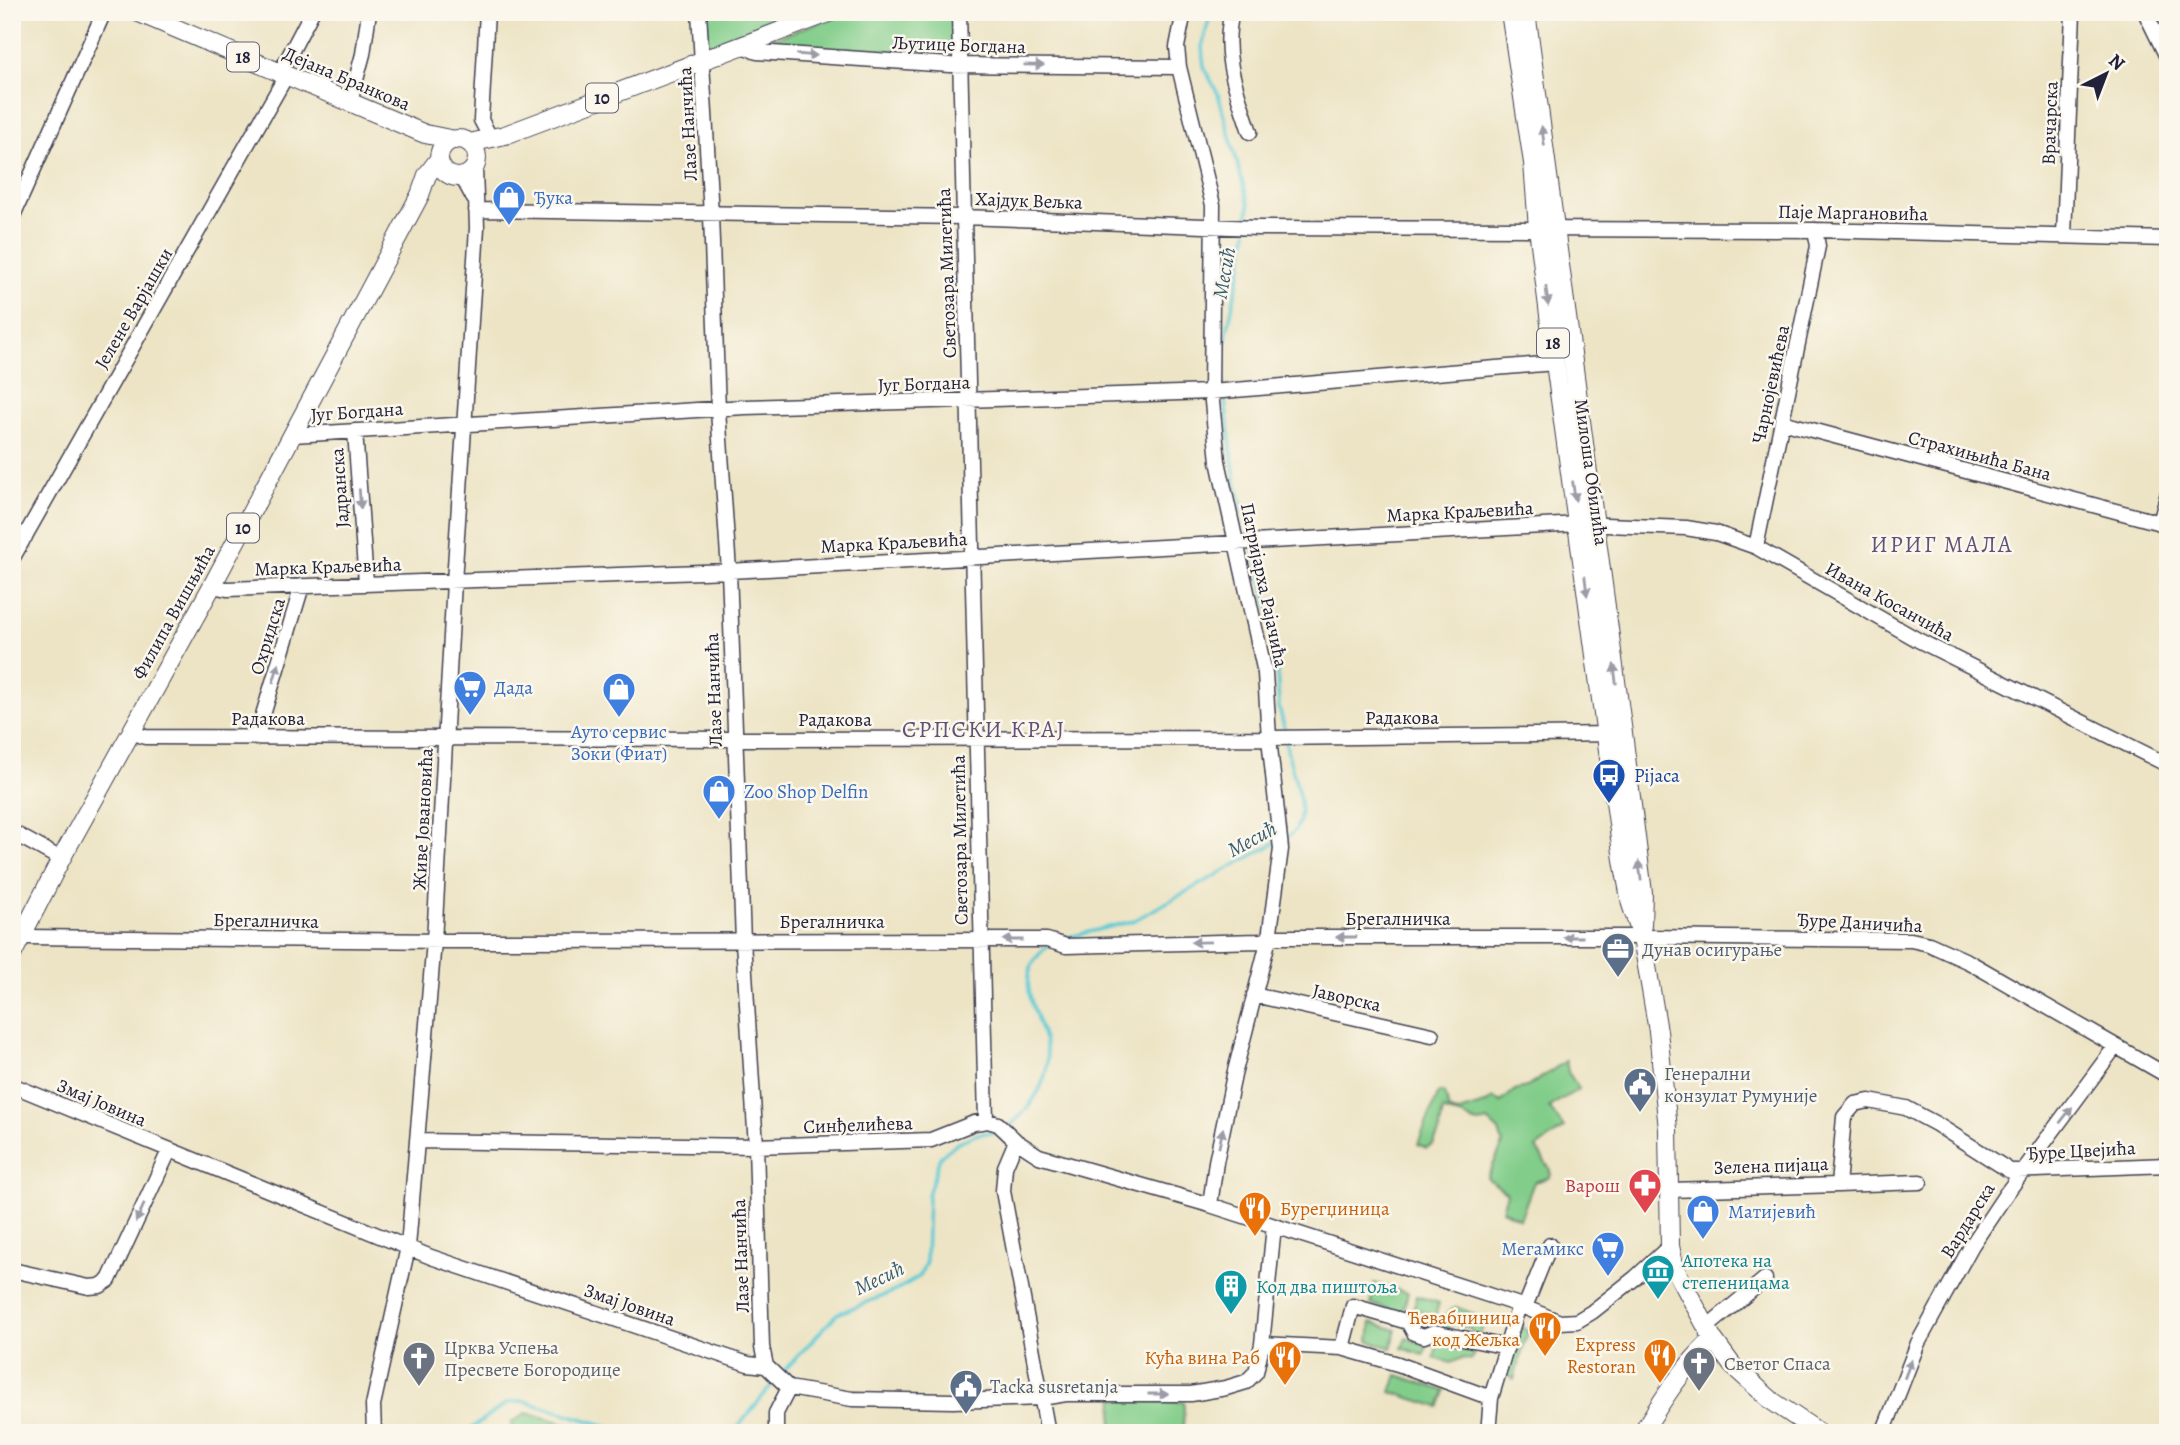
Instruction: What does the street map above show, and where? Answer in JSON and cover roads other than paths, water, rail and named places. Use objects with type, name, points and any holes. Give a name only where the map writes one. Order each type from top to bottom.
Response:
[{"type":"main road","name":"Дејана Бранкова","points":[[137,12],[425,134],[463,141]]},
{"type":"main road","name":"10","points":[[463,141],[496,137],[831,12]]},
{"type":"main road","name":"Милоша Обилића","points":[[1510,12],[1514,50],[1547,228],[1615,734],[1643,893],[1642,937],[1658,1031],[1668,1129],[1670,1190]]},
{"type":"main road","name":"Милоша Обилића","points":[[1527,12],[1547,228],[1555,363],[1587,524]]},
{"type":"main road","name":"Дејана Бранкова","points":[[425,134],[440,156],[446,173],[467,171]]},
{"type":"main road","name":"10","points":[[420,195],[467,171],[496,137]]},
{"type":"main road","points":[[440,156],[445,144],[463,141],[476,152],[467,171]]},
{"type":"main road","name":"Филипа Вишњића","points":[[22,937],[61,859],[212,586],[440,156]]},
{"type":"main road","name":"10","points":[[12,955],[22,937]]},
{"type":"main road","name":"18","points":[[1670,1190],[1670,1246],[1677,1276],[1710,1333],[1731,1365],[1751,1384],[1820,1433]]},
{"type":"main road","points":[[1642,1433],[1668,1391],[1710,1333]]},
{"type":"street","points":[[12,218],[103,12]]},
{"type":"street","name":"Јелене Варјашки","points":[[12,559],[19,534],[283,74],[312,12]]},
{"type":"street","points":[[350,102],[363,54],[369,12]]},
{"type":"street","points":[[463,141],[481,120],[487,12]]},
{"type":"street","name":"Лазе Нанчића","points":[[699,12],[711,215],[718,410],[729,571],[743,941],[756,1146],[762,1348],[769,1369]]},
{"type":"street","name":"Светозара Милетића","points":[[959,12],[980,940],[992,1123]]},
{"type":"street","name":"Патријарха Рајачића","points":[[1184,12],[1177,47],[1179,67],[1213,205],[1214,392],[1218,461],[1249,543],[1263,657],[1281,737],[1281,849],[1269,938],[1229,1100],[1210,1205]]},
{"type":"street","points":[[1232,12],[1227,35],[1230,66],[1250,132]]},
{"type":"street","name":"Врачарска","points":[[2064,235],[2073,12]]},
{"type":"street","points":[[2145,12],[2168,59]]},
{"type":"street","name":"Љутице Богдана","points":[[740,45],[757,52],[961,65],[1179,67]]},
{"type":"street","points":[[481,120],[496,137]]},
{"type":"street","name":"Живе Јовановића","points":[[373,1433],[373,1405],[408,1247],[434,941],[477,228],[476,207],[467,171]]},
{"type":"street","name":"Хајдук Вељка","points":[[476,207],[711,215],[963,217],[1258,228],[1547,228]]},
{"type":"street","name":"Паје Маргановића","points":[[1547,228],[1815,230],[2168,239]]},
{"type":"street","name":"Чарнојевићева","points":[[1756,547],[1818,246],[1815,230]]},
{"type":"street","name":"Југ Богдана","points":[[293,435],[718,410],[1214,392],[1555,363]]},
{"type":"street","name":"Страхињића Бана","points":[[1782,422],[2164,524]]},
{"type":"street","name":"Јадранска","points":[[355,431],[366,583]]},
{"type":"street","points":[[2164,524],[2168,493]]},
{"type":"street","name":"Марка Краљевића","points":[[212,586],[227,589],[729,571],[1587,524]]},
{"type":"street","name":"Ивана Косанчића","points":[[1587,524],[1686,528],[1716,533],[1756,547],[1918,640],[2168,765]]},
{"type":"street","name":"Охридска","points":[[256,738],[302,586]]},
{"type":"street","name":"Радакова","points":[[131,732],[145,737],[734,739],[1615,734]]},
{"type":"street","points":[[12,832],[61,859]]},
{"type":"street","name":"Брегалничка","points":[[22,937],[434,941],[1046,940],[1066,946],[1261,941],[1269,938],[1642,937]]},
{"type":"street","name":"Ђуре Даничића","points":[[1642,937],[1870,939],[1919,942],[1969,962],[2168,1076]]},
{"type":"street","name":"Јаворска","points":[[1254,995],[1433,1035]]},
{"type":"street","name":"Вардарска","points":[[1883,1433],[1918,1343],[1972,1245],[2022,1172],[2115,1047]]},
{"type":"street","name":"Змај Јовина","points":[[12,1085],[431,1257],[735,1360],[769,1369],[786,1385],[852,1399],[953,1401],[1041,1398],[1066,1394],[1191,1394],[1246,1382],[1256,1372],[1262,1344]]},
{"type":"street","name":"Ђуре Цвејића","points":[[1850,1108],[1869,1101],[1906,1108],[1936,1124],[2004,1169],[2022,1172],[2168,1165]]},
{"type":"street","name":"Зелена пијаца","points":[[1670,1190],[1838,1185],[1844,1117],[1850,1108]]},
{"type":"street","name":"Синђелићева","points":[[417,1141],[756,1146],[931,1140],[974,1123],[992,1123]]},
{"type":"street","points":[[992,1123],[1032,1153],[1051,1160],[1210,1205],[1522,1306],[1560,1322],[1577,1321],[1592,1312],[1670,1246]]},
{"type":"street","points":[[1013,1139],[1005,1167],[1003,1191],[1048,1433]]},
{"type":"street","points":[[12,1270],[89,1287],[109,1280],[169,1151]]},
{"type":"street","points":[[1838,1185],[1920,1182]]},
{"type":"street","points":[[1274,1226],[1262,1344],[1342,1348],[1398,1364],[1491,1398]]},
{"type":"street","points":[[1488,1433],[1491,1398],[1507,1347],[1522,1306],[1550,1245]]},
{"type":"street","points":[[1710,1333],[1765,1279]]},
{"type":"street","points":[[1342,1348],[1353,1306],[1408,1322],[1413,1333],[1424,1336],[1434,1332],[1507,1347]]},
{"type":"street","points":[[776,1433],[776,1413],[786,1385]]},
{"type":"waterway","name":"Месић","points":[[1211,12],[1202,47],[1204,67],[1218,94],[1249,205],[1247,223]]},
{"type":"waterway","name":"Месић","points":[[1223,385],[1228,327],[1247,231]]},
{"type":"waterway","name":"Месић","points":[[1224,393],[1235,479],[1251,537]]},
{"type":"waterway","name":"Месић","points":[[1253,547],[1275,628],[1279,707],[1286,735]]},
{"type":"waterway","name":"Месић","points":[[1282,840],[1293,832],[1299,822],[1301,810],[1286,743]]},
{"type":"waterway","name":"Месић","points":[[1057,940],[1133,921],[1275,843]]},
{"type":"waterway","name":"Месић","points":[[1007,1128],[1034,1099],[1046,1071],[1046,1046],[1031,1001],[1029,973],[1035,959],[1048,946]]},
{"type":"waterway","name":"Месић","points":[[781,1374],[837,1314],[895,1291],[920,1276],[926,1261],[928,1195],[940,1157],[958,1142],[978,1134],[1000,1132]]},
{"type":"waterway","name":"Месић","points":[[733,1433],[776,1380]]},
{"type":"waterway","name":"Месић","points":[[465,1433],[507,1403],[523,1401],[631,1433]]},
{"type":"place","name":"Ђука","points":[[509,227]]},
{"type":"place","name":"Дада","points":[[470,717]]},
{"type":"place","name":"Ауто сервис Зоки (Фиат)","points":[[619,719]]},
{"type":"place","name":"Pijaca","points":[[1609,805]]},
{"type":"place","name":"Zoo Shop Delfin","points":[[719,821]]},
{"type":"place","name":"Дунав осигурање","points":[[1618,979]]},
{"type":"place","name":"Генерални конзулат Румуније","points":[[1640,1114]]},
{"type":"place","name":"Варош","points":[[1645,1215]]},
{"type":"place","name":"Бурегџиница","points":[[1255,1238]]},
{"type":"place","name":"Матијевић","points":[[1703,1241]]},
{"type":"place","name":"Мегамикс","points":[[1608,1278]]},
{"type":"place","name":"Апотека на степеницама","points":[[1658,1301]]},
{"type":"place","name":"Код два пиштоља","points":[[1231,1316]]},
{"type":"place","name":"Ћевабџиница код Жељка","points":[[1545,1358]]},
{"type":"place","name":"Express Restoran","points":[[1660,1385]]},
{"type":"place","name":"Кућа вина Раб","points":[[1285,1387]]},
{"type":"place","name":"Црква Успења Пресвете Богородице","points":[[419,1388]]},
{"type":"place","name":"Светог Спаса","points":[[1699,1393]]},
{"type":"place","name":"Tacka susretanja","points":[[966,1416]]},
{"type":"district","name":"ИРИГ МАЛА","points":[[1942,544]]},
{"type":"district","name":"СРПСКИ КРАЈ","points":[[984,729]]}]
